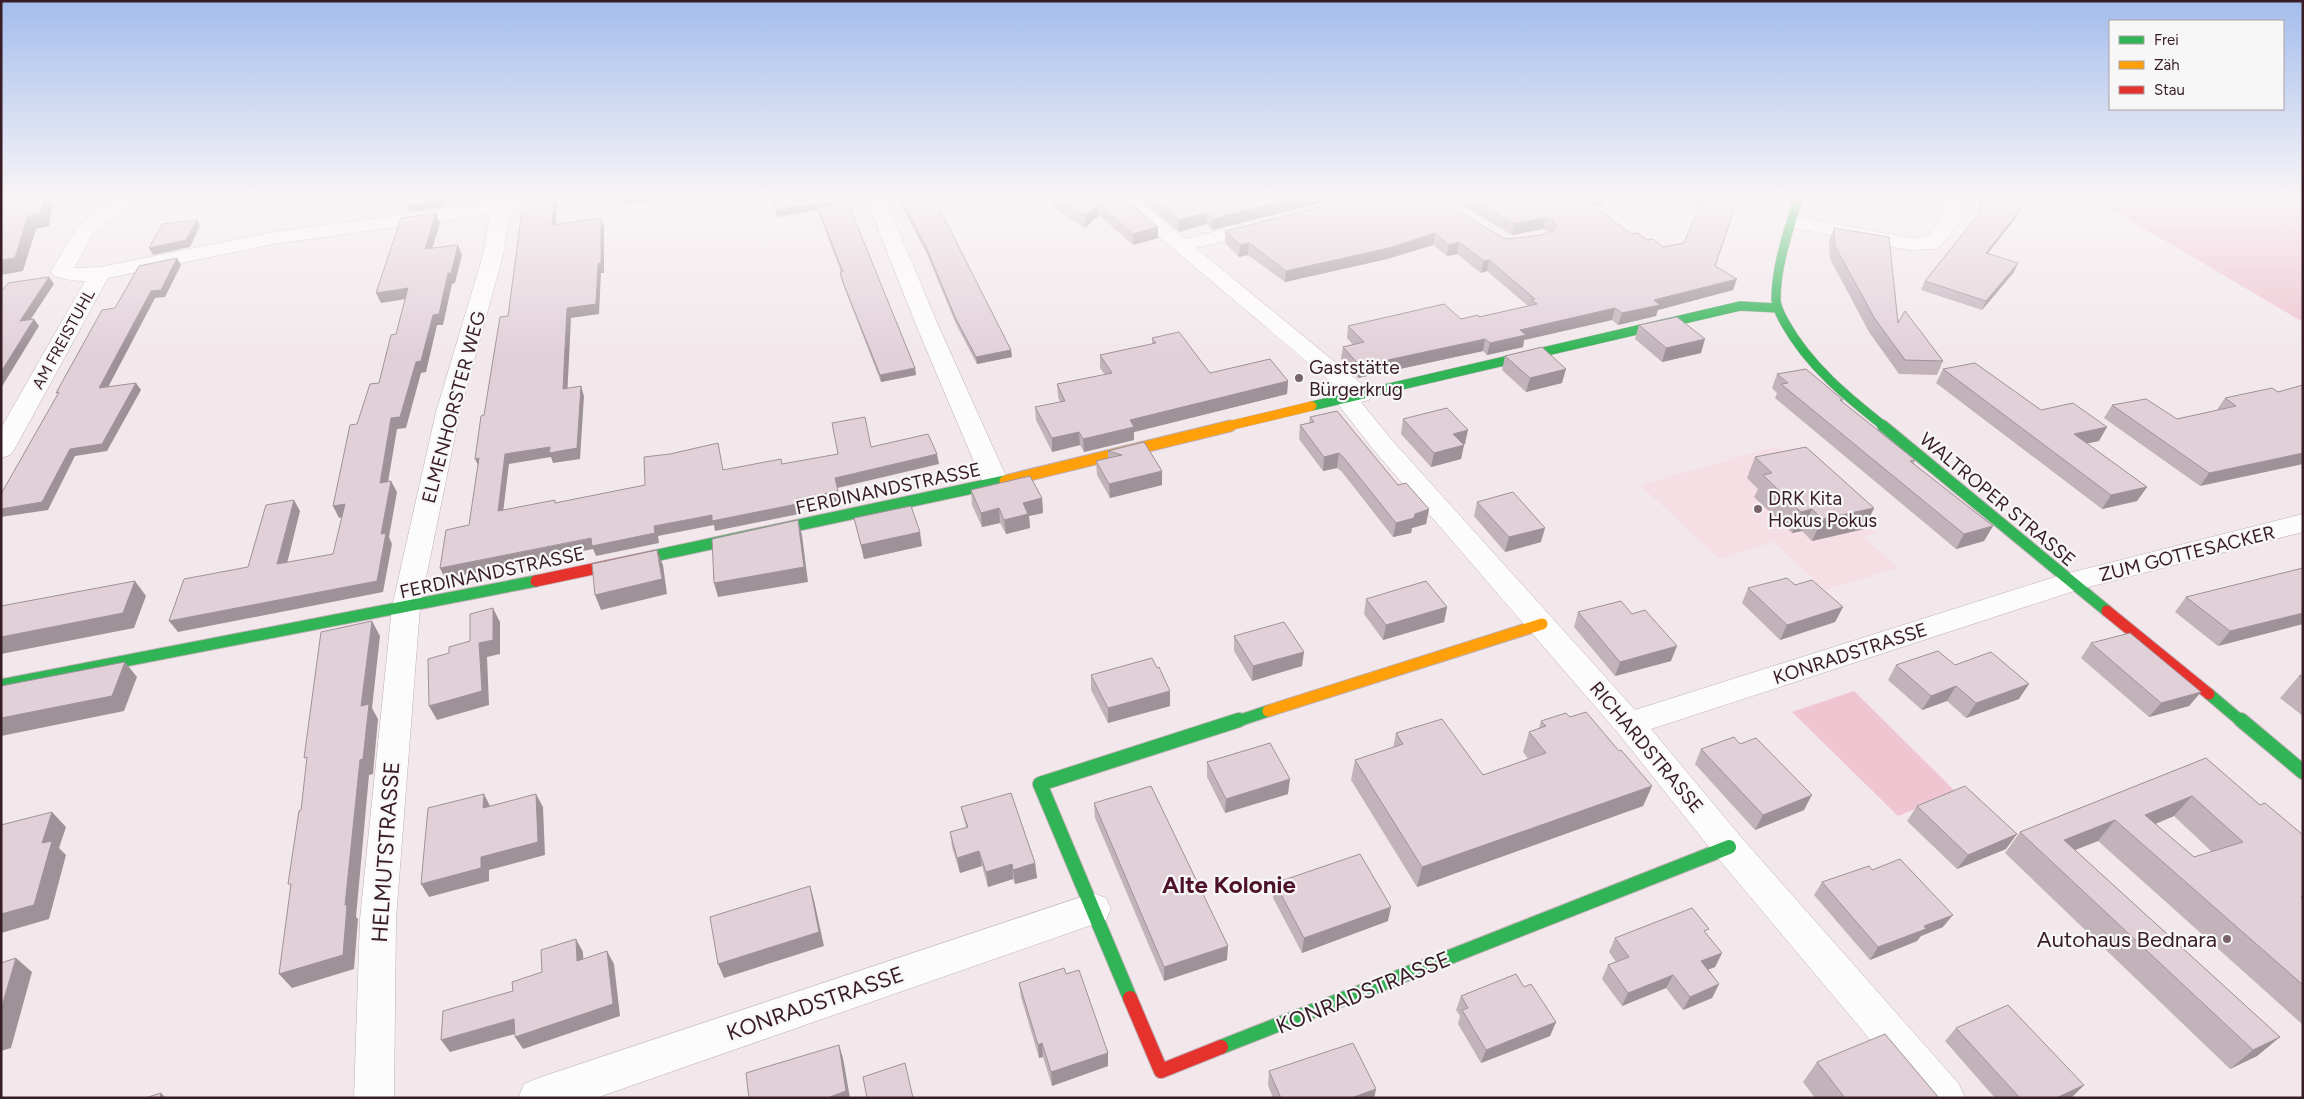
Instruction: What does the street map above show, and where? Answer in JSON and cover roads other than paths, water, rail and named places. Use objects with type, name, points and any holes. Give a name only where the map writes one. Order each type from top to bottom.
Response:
[{"type":"street","name":"AM FREISTUHL","points":[[74,249],[61,272],[76,275],[100,272]]},
{"type":"street","points":[[100,272],[216,249]]},
{"type":"street","name":"ELMENHORSTER WEG","points":[[406,607],[448,412],[494,249]]},
{"type":"street","points":[[896,249],[996,483]]},
{"type":"street","name":"RICHARDSTRASSE","points":[[1185,249],[1354,397],[1381,444],[1629,724],[1729,847],[1945,1098]]},
{"type":"street","name":"WALTROPER STRASSE","points":[[1783,249],[1777,283],[1777,308],[1790,333],[1808,360],[1828,380],[2303,772]]},
{"type":"street","name":"AM FREISTUHL","points":[[1,450],[100,272]]},
{"type":"street","name":"FERDINANDSTRASSE","points":[[1,685],[406,607],[996,483],[1740,306],[1777,308]]},
{"type":"street","name":"ZUM GOTTESACKER","points":[[2071,582],[2303,523]]},
{"type":"street","name":"KONRADSTRASSE","points":[[1629,724],[2071,582]]},
{"type":"street","name":"HELMUTSTRASSE","points":[[374,1098],[378,919],[406,607]]},
{"type":"street","name":"KONRADSTRASSE","points":[[1542,624],[1040,784],[1160,1071],[1729,847]]},
{"type":"street","name":"KONRADSTRASSE","points":[[538,1098],[1093,909]]},
{"type":"place","name":"Gaststätte Bürgerkrug","points":[[1299,378]]},
{"type":"place","name":"DRK Kita Hokus Pokus","points":[[1758,509]]},
{"type":"place","name":"Autohaus Bednara","points":[[2227,939]]},
{"type":"district","name":"Alte Kolonie","points":[[1229,885]]}]
